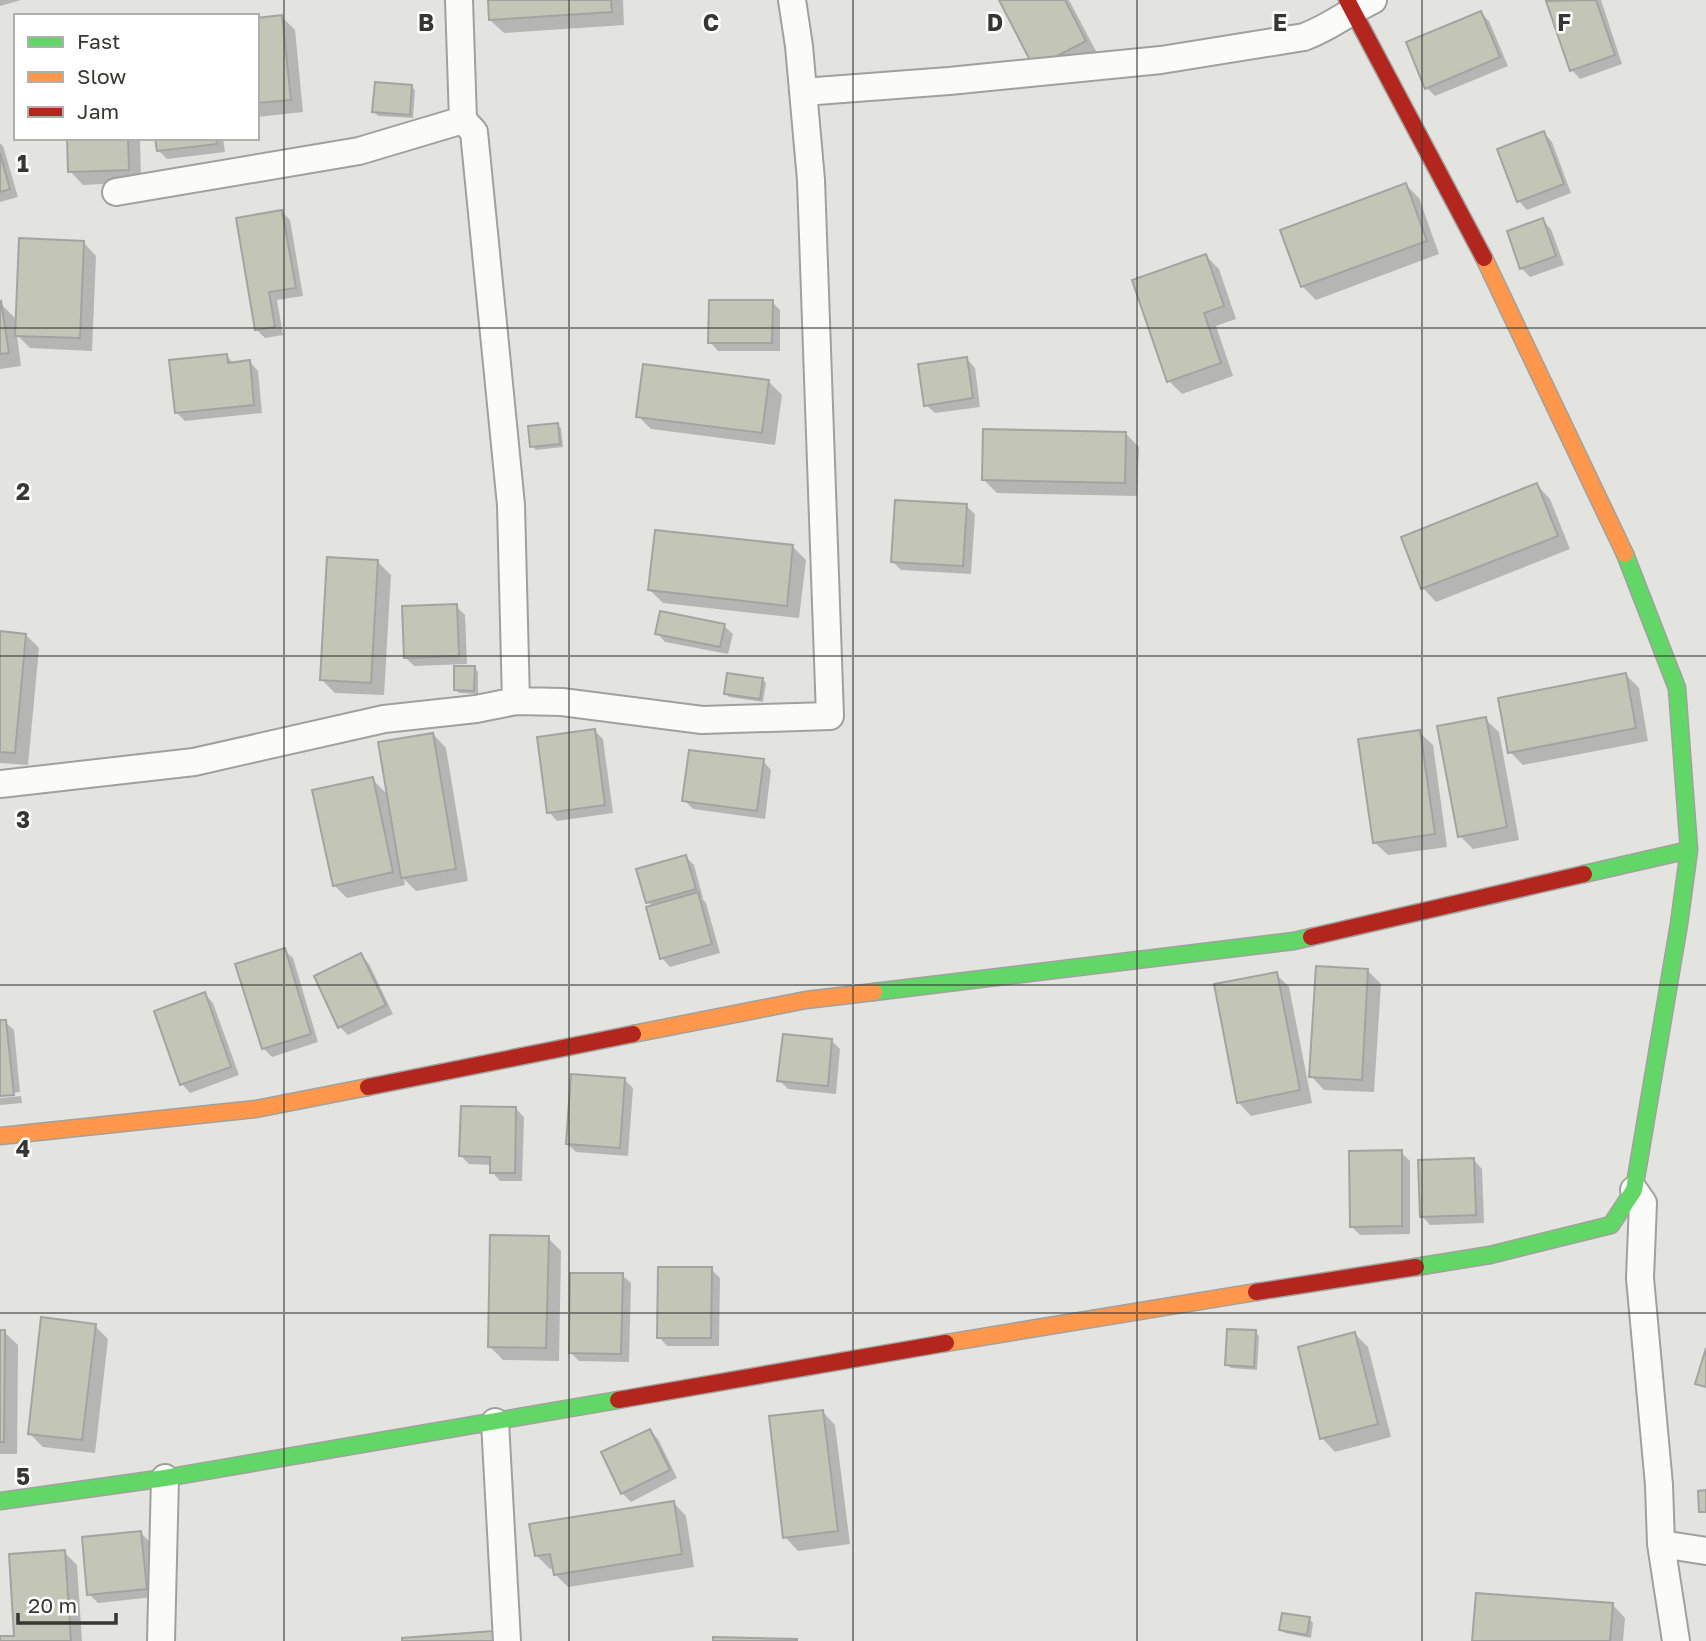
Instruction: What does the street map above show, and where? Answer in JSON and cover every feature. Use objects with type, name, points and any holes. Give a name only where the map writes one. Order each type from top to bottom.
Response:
[{"type":"street","points":[[459,0],[463,120],[474,132],[511,505],[516,701]]},
{"type":"street","points":[[0,784],[194,762],[384,719],[476,709],[516,701],[562,702],[702,720],[830,716],[811,180],[792,0]]},
{"type":"street","points":[[0,1502],[165,1478],[1020,1330],[1490,1255],[1611,1225],[1634,1190],[1689,850],[1677,688],[1632,568],[1358,3],[1326,29],[1304,37],[1161,60],[803,92]]},
{"type":"street","points":[[116,192],[359,151],[463,120]]},
{"type":"street","points":[[0,1136],[256,1109],[806,1000],[1294,941],[1689,850]]},
{"type":"street","points":[[1634,1190],[1643,1203],[1640,1278],[1659,1485],[1661,1544],[1676,1641]]},
{"type":"street","points":[[495,1422],[507,1641]]},
{"type":"street","points":[[161,1641],[165,1478]]},
{"type":"street","points":[[1661,1544],[1706,1551]]},
{"type":"building","points":[[488,0],[611,0],[612,12],[489,20]]},
{"type":"building","points":[[999,0],[1065,0],[1086,41],[1034,68]]},
{"type":"building","points":[[1596,0],[1615,55],[1570,71],[1546,1]]},
{"type":"building","points":[[1481,11],[1500,57],[1425,89],[1406,42]]},
{"type":"building","points":[[282,15],[291,100],[259,103],[259,18]]},
{"type":"building","points":[[375,82],[412,85],[410,115],[372,112]]},
{"type":"building","points":[[1544,131],[1564,184],[1517,202],[1497,149]]},
{"type":"building","points":[[67,140],[128,140],[129,170],[68,172]]},
{"type":"building","points":[[155,140],[216,140],[217,144],[157,151]]},
{"type":"building","points":[[0,153],[10,189],[0,192]]},
{"type":"building","points":[[1406,183],[1427,241],[1301,287],[1280,230]]},
{"type":"building","points":[[282,210],[296,288],[269,292],[275,327],[255,330],[236,218]]},
{"type":"building","points":[[1543,218],[1556,256],[1520,269],[1507,231]]},
{"type":"building","points":[[19,238],[84,241],[80,338],[15,336]]},
{"type":"building","points":[[1206,254],[1224,306],[1204,313],[1221,363],[1167,382],[1132,280]]},
{"type":"building","points":[[709,300],[773,300],[772,343],[708,343]]},
{"type":"building","points":[[0,302],[9,353],[0,354]]},
{"type":"building","points":[[227,354],[228,363],[250,360],[254,405],[175,413],[169,360]]},
{"type":"building","points":[[967,357],[973,398],[924,406],[918,364]]},
{"type":"building","points":[[643,364],[769,380],[762,433],[636,417]]},
{"type":"building","points":[[558,423],[560,444],[530,447],[528,426]]},
{"type":"building","points":[[983,429],[1126,432],[1125,483],[982,480]]},
{"type":"building","points":[[1537,483],[1558,536],[1421,589],[1401,537]]},
{"type":"building","points":[[895,500],[967,504],[963,566],[891,562]]},
{"type":"building","points":[[655,530],[793,545],[787,606],[648,590]]},
{"type":"building","points":[[327,557],[378,560],[371,683],[320,680]]},
{"type":"building","points":[[457,604],[459,656],[404,658],[402,606]]},
{"type":"building","points":[[660,611],[725,624],[720,647],[655,634]]},
{"type":"building","points":[[0,631],[26,634],[15,753],[0,752]]},
{"type":"building","points":[[454,666],[475,666],[474,691],[454,690]]},
{"type":"building","points":[[727,673],[763,678],[760,699],[724,694]]},
{"type":"building","points":[[1626,673],[1636,728],[1508,753],[1498,698]]},
{"type":"building","points":[[1486,717],[1507,827],[1458,837],[1437,726]]},
{"type":"building","points":[[595,729],[605,805],[547,813],[537,737]]},
{"type":"building","points":[[1420,730],[1435,834],[1373,843],[1358,739]]},
{"type":"building","points":[[433,733],[456,869],[401,878],[378,742]]},
{"type":"building","points":[[689,750],[764,759],[757,811],[682,801]]},
{"type":"building","points":[[373,777],[393,872],[333,886],[312,790]]},
{"type":"building","points":[[686,855],[696,889],[646,903],[636,869]]},
{"type":"building","points":[[698,892],[712,944],[660,959],[646,907]]},
{"type":"building","points":[[285,948],[311,1034],[262,1049],[235,964]]},
{"type":"building","points":[[361,953],[386,1005],[338,1028],[314,976]]},
{"type":"building","points":[[1316,966],[1368,969],[1362,1080],[1309,1077]]},
{"type":"building","points":[[1277,972],[1300,1090],[1237,1103],[1214,984]]},
{"type":"building","points":[[205,992],[231,1067],[180,1085],[154,1011]]},
{"type":"building","points":[[0,1020],[6,1020],[14,1095],[0,1096]]},
{"type":"building","points":[[783,1034],[832,1039],[828,1086],[777,1081]]},
{"type":"building","points":[[571,1074],[625,1078],[620,1148],[566,1144]]},
{"type":"building","points":[[461,1106],[516,1107],[515,1173],[490,1173],[490,1157],[459,1156]]},
{"type":"building","points":[[1402,1150],[1402,1226],[1350,1227],[1349,1151]]},
{"type":"building","points":[[1474,1158],[1476,1215],[1420,1217],[1418,1160]]},
{"type":"building","points":[[490,1235],[549,1236],[546,1348],[488,1347]]},
{"type":"building","points":[[658,1267],[712,1267],[711,1338],[657,1338]]},
{"type":"building","points":[[570,1273],[623,1273],[621,1354],[569,1353]]},
{"type":"building","points":[[41,1317],[96,1324],[82,1440],[28,1434]]},
{"type":"building","points":[[1227,1329],[1256,1330],[1254,1367],[1225,1365]]},
{"type":"building","points":[[0,1330],[5,1330],[4,1442],[0,1442]]},
{"type":"building","points":[[1355,1332],[1378,1424],[1320,1439],[1298,1347]]},
{"type":"building","points":[[1706,1348],[1706,1387],[1695,1384]]},
{"type":"building","points":[[823,1410],[838,1531],[783,1538],[769,1416]]},
{"type":"building","points":[[650,1429],[670,1470],[621,1494],[601,1452]]},
{"type":"building","points":[[1706,1490],[1706,1512],[1699,1512],[1698,1491]]},
{"type":"building","points":[[674,1501],[682,1554],[554,1575],[550,1554],[535,1556],[529,1524]]},
{"type":"building","points":[[141,1531],[147,1589],[87,1595],[82,1537]]},
{"type":"building","points":[[65,1550],[71,1641],[0,1641],[0,1636],[14,1636],[9,1554]]},
{"type":"building","points":[[1476,1593],[1613,1603],[1610,1641],[1472,1641]]},
{"type":"building","points":[[1282,1613],[1310,1617],[1307,1635],[1279,1630]]},
{"type":"building","points":[[493,1631],[494,1641],[402,1641],[402,1638]]},
{"type":"building","points":[[713,1637],[797,1639],[797,1641],[713,1641]]},
{"type":"traffic: fast","points":[[1416,1267],[1490,1255],[1611,1225],[1634,1190],[1689,850],[1677,688],[1625,554]]},
{"type":"traffic: fast","points":[[1584,874],[1689,850]]},
{"type":"traffic: fast","points":[[874,992],[1311,937]]},
{"type":"traffic: fast","points":[[0,1501],[165,1478],[618,1400]]},
{"type":"traffic: slow","points":[[1484,258],[1625,554]]},
{"type":"traffic: slow","points":[[633,1034],[806,1000],[874,992]]},
{"type":"traffic: slow","points":[[0,1136],[256,1109],[368,1087]]},
{"type":"traffic: slow","points":[[946,1343],[1256,1292]]},
{"type":"traffic: jam","points":[[1347,0],[1484,258]]},
{"type":"traffic: jam","points":[[1311,937],[1584,874]]},
{"type":"traffic: jam","points":[[368,1087],[633,1034]]},
{"type":"traffic: jam","points":[[1256,1292],[1416,1267]]},
{"type":"traffic: jam","points":[[618,1400],[946,1343]]}]
